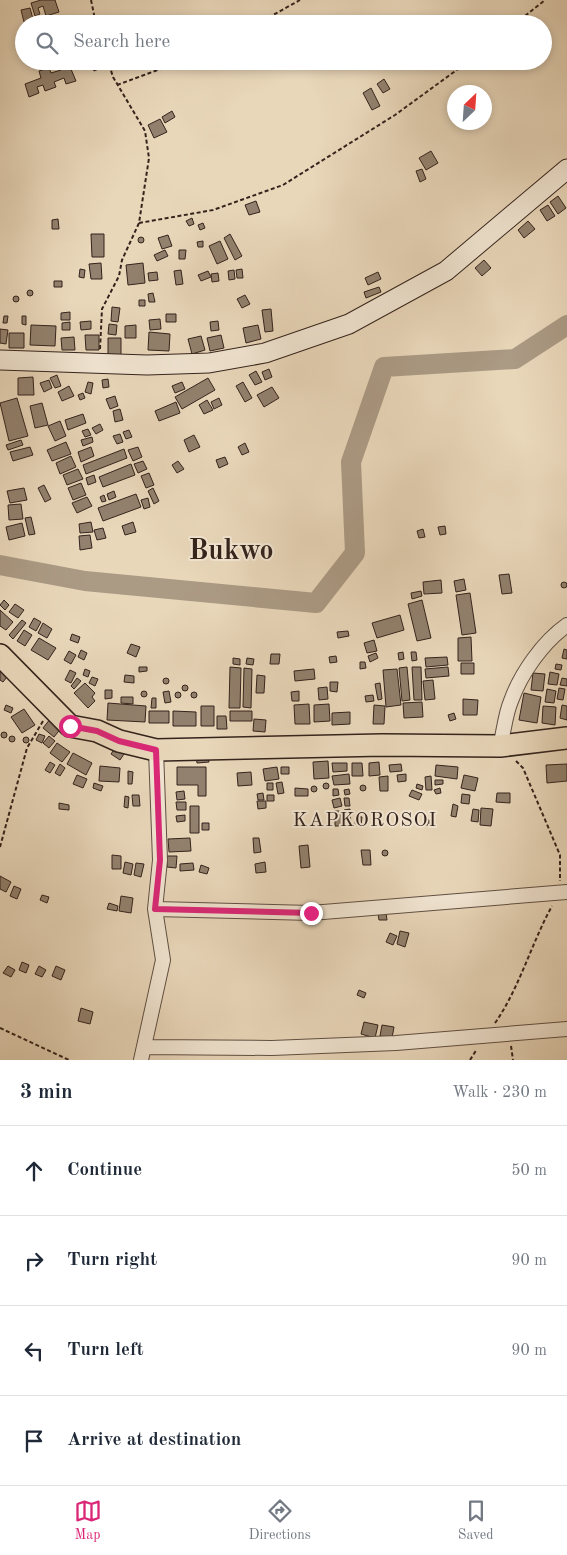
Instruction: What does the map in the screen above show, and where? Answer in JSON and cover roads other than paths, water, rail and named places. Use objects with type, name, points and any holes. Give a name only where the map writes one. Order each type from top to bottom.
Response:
[{"type":"main road","points":[[0,360],[100,364],[209,363],[264,353],[349,324],[446,271],[567,169]]},
{"type":"main road","points":[[0,655],[70,726],[97,731],[119,741],[156,750],[382,745],[500,746],[567,738]]},
{"type":"street","points":[[500,746],[510,702],[520,683],[534,658],[558,631],[567,625]]},
{"type":"street","points":[[156,750],[160,860],[155,909],[163,960],[142,1053],[396,1043],[487,1034],[567,1029]]},
{"type":"street","points":[[155,909],[311,913],[563,892]]},
{"type":"waterway","points":[[0,565],[85,581],[316,603],[355,553],[351,462],[384,367],[515,359],[567,325]]},
{"type":"district","name":"Bukwo","points":[[231,549]]},
{"type":"district","name":"KAPKOROSOI","points":[[365,819]]}]
